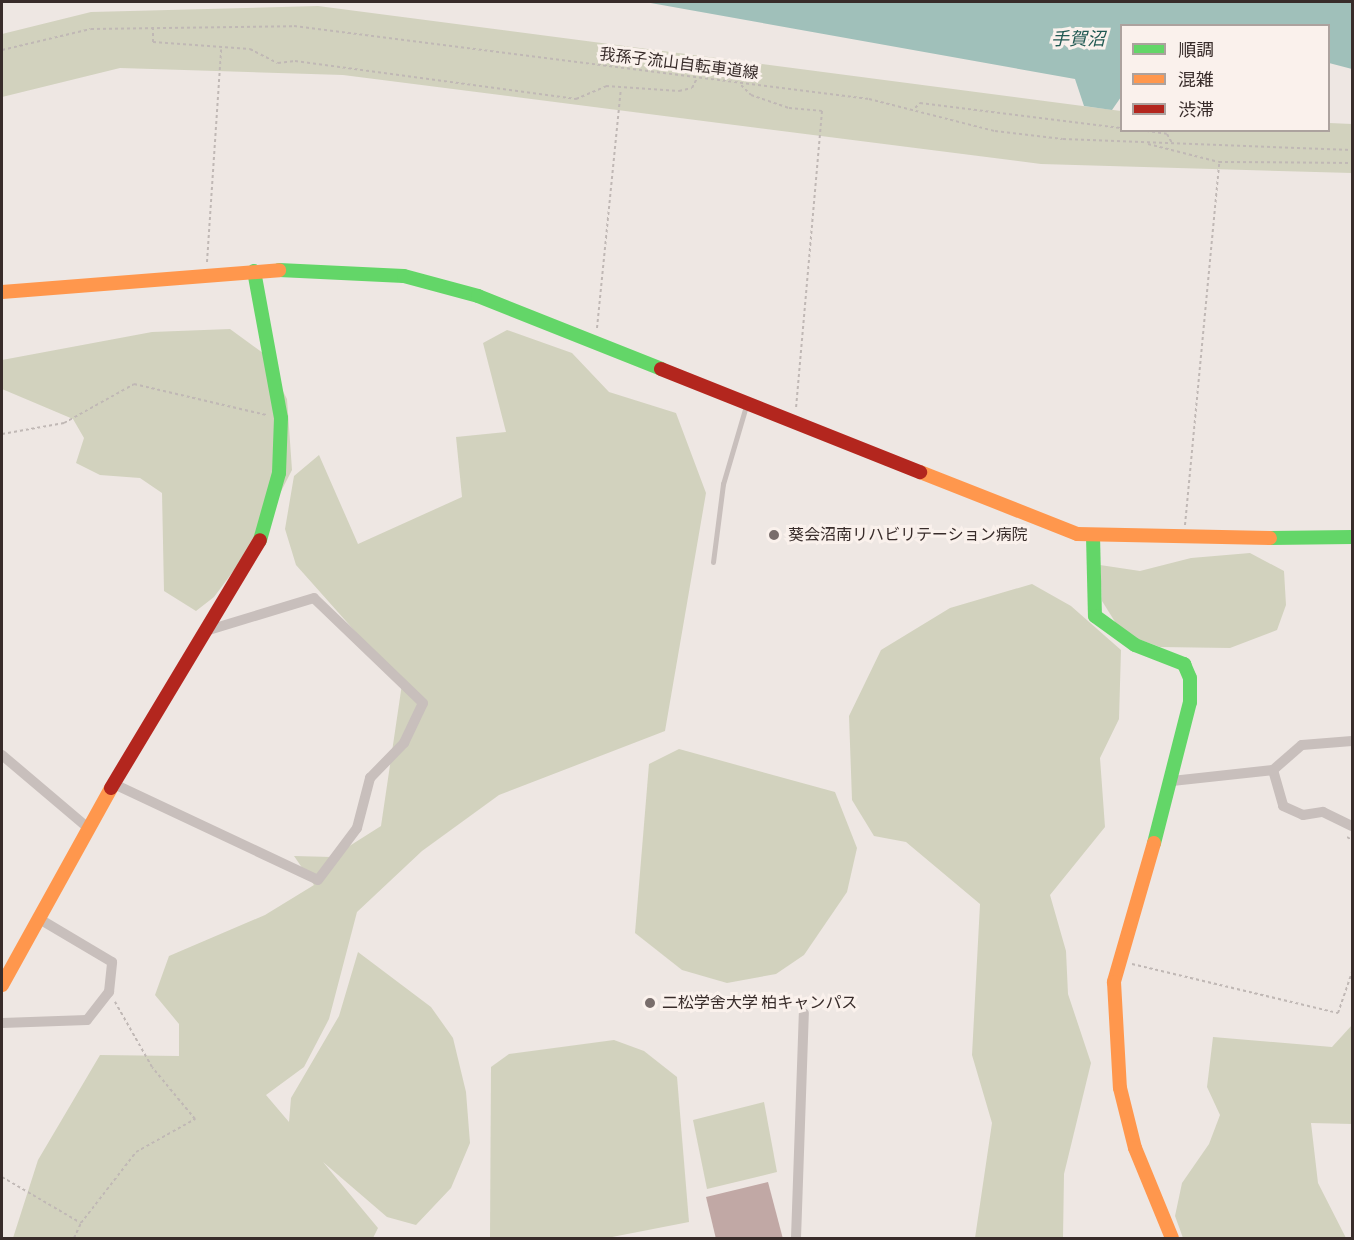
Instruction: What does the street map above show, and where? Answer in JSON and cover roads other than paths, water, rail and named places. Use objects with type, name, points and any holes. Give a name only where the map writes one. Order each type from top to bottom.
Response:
[{"type":"street","points":[[2,291],[206,274],[334,267],[404,276],[478,296],[746,406],[1041,523],[1093,536],[1186,540],[1353,537]]},
{"type":"street","points":[[2,985],[87,827],[257,552],[279,473],[281,418],[254,271]]},
{"type":"street","points":[[1093,536],[1095,616],[1135,645],[1184,664],[1190,678],[1190,702],[1172,781],[1114,982],[1120,1088],[1135,1148],[1172,1239]]},
{"type":"street","points":[[114,784],[318,880],[357,828],[370,778],[404,743],[423,703],[314,598],[209,630]]},
{"type":"street","points":[[1172,781],[1273,770],[1302,745],[1353,741]]},
{"type":"street","points":[[2,755],[87,827]]},
{"type":"street","points":[[1273,770],[1283,806],[1303,815],[1323,812],[1353,826]]},
{"type":"street","points":[[2,1023],[87,1020],[109,992],[112,962],[38,918]]},
{"type":"street","points":[[796,1239],[804,1013]]},
{"type":"lane","points":[[713,562],[723,484],[746,406]]},
{"type":"water","name":"手賀沼","points":[[645,2],[1352,2],[1352,69],[1330,63],[1330,24],[1120,24],[1120,98],[1112,110],[1084,106],[1075,79]]},
{"type":"place","name":"葵会沼南リハビリテーション病院","points":[[774,535]]},
{"type":"place","name":"二松学舍大学 柏キャンパス","points":[[650,1003]]}]
